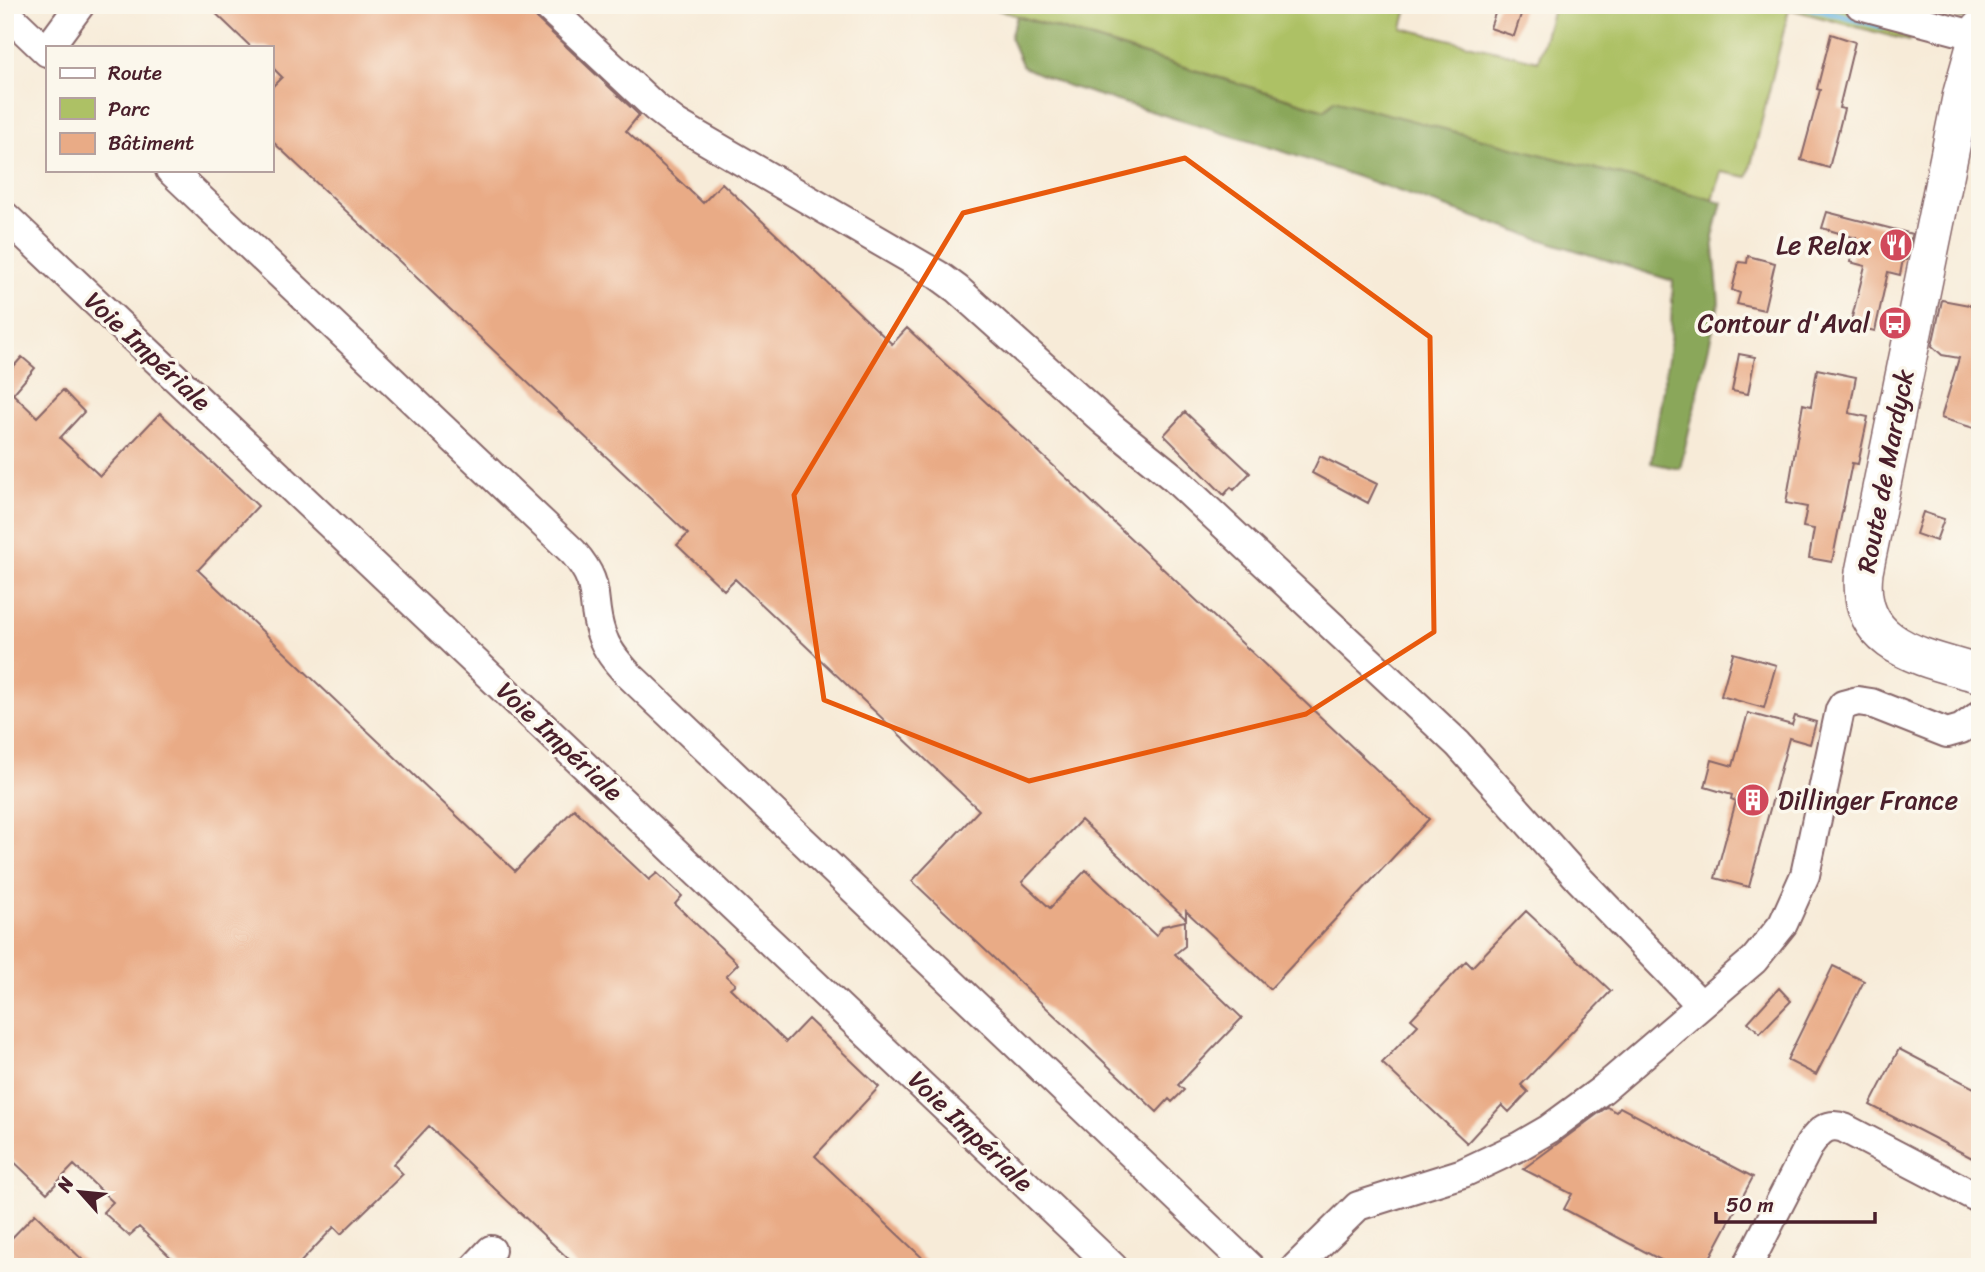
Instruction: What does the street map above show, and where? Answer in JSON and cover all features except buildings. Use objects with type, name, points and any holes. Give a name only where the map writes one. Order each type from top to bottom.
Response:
[{"type":"main road","name":"Route de Mardyck","points":[[1979,32],[1962,93],[1939,200],[1862,589],[1872,622],[1891,642],[1909,652],[1980,674]]},
{"type":"street","points":[[50,46],[80,5]]},
{"type":"street","points":[[546,5],[655,107],[676,123],[938,275],[957,289],[1105,422],[1164,469],[1458,744],[1579,878],[1702,1005]]},
{"type":"street","points":[[1860,5],[1979,32]]},
{"type":"street","points":[[5,12],[46,49]]},
{"type":"street","points":[[172,172],[573,552],[583,564],[594,586],[597,620],[606,646],[627,673],[1250,1267]]},
{"type":"street","name":"Voie Impériale","points":[[5,216],[1105,1263]]},
{"type":"street","points":[[1296,1267],[1358,1206],[1463,1173],[1549,1129],[1602,1090],[1763,950],[1792,908],[1810,856],[1843,705],[1857,701],[1871,703],[1947,733],[1961,729],[1980,715]]},
{"type":"street","points":[[1747,1267],[1810,1144],[1820,1131],[1832,1125],[1844,1128],[1980,1199]]},
{"type":"highlighted area","points":[[1185,158],[1430,337],[1434,632],[1306,714],[1029,781],[824,700],[794,495],[963,213]]},
{"type":"green space","points":[[982,5],[1408,5],[1402,28],[1538,61],[1554,5],[1834,5],[1914,27],[1909,41],[1789,9],[1748,177],[1721,172],[1713,200],[1334,100],[1325,110]]},
{"type":"green space","points":[[1915,5],[1925,7],[1969,5],[1963,19]]},
{"type":"green space","points":[[1017,16],[1325,110],[1334,100],[1722,202],[1713,237],[1719,303],[1680,469],[1651,463],[1670,345],[1673,281],[1524,234],[1285,152],[1068,86],[1023,67],[1010,37]]},
{"type":"waterway","points":[[1800,5],[1884,27]]},
{"type":"place","name":"Le Relax","points":[[1896,245]]},
{"type":"place","name":"Contour d'Aval","points":[[1895,323]]},
{"type":"place","name":"Dillinger France","points":[[1753,800]]}]
